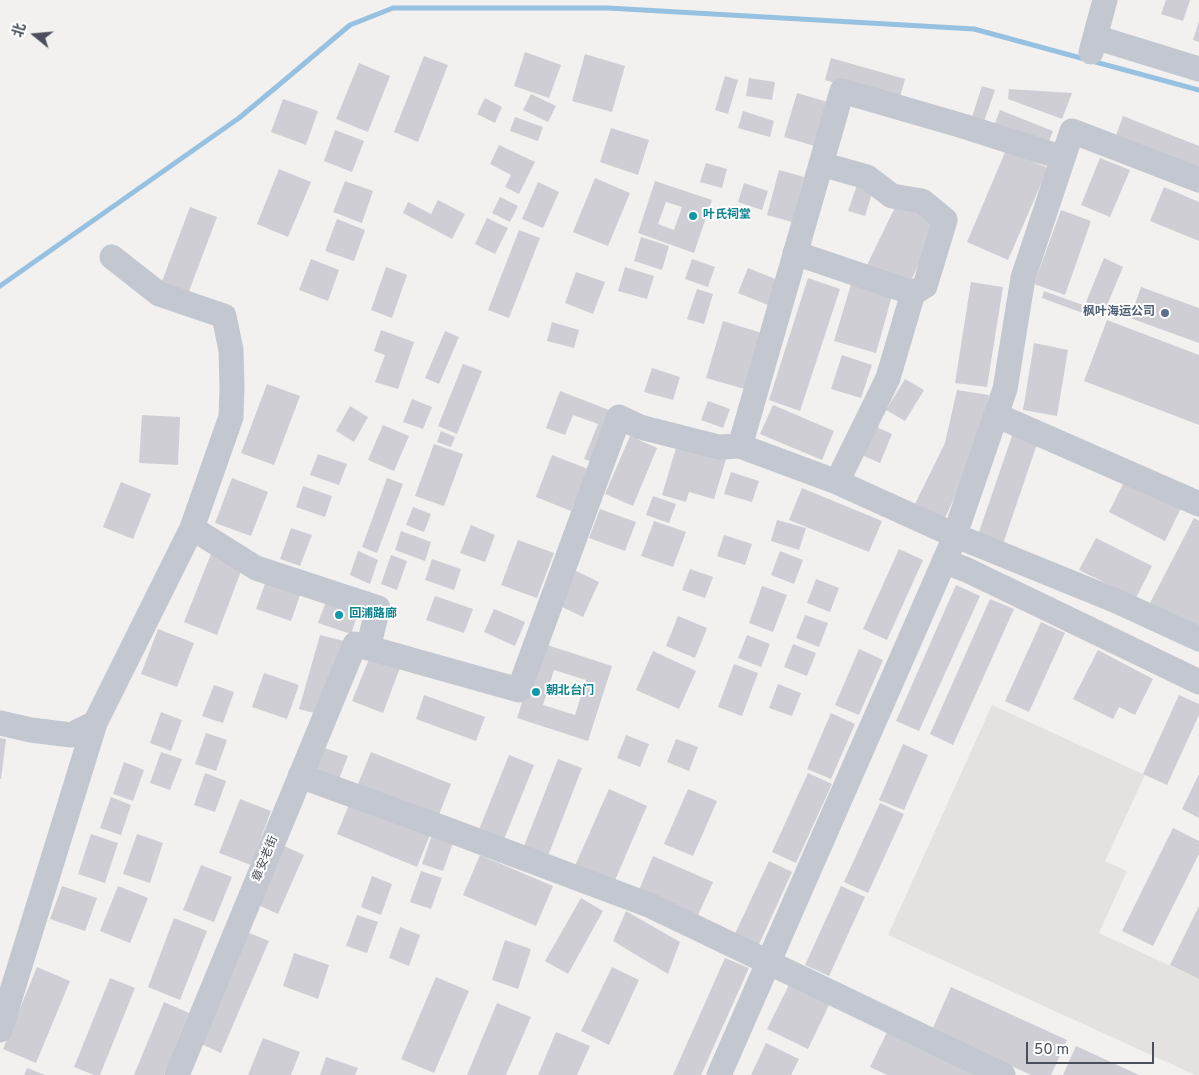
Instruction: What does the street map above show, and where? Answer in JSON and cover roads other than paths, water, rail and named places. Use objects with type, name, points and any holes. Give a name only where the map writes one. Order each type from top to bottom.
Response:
[{"type":"street","points":[[1105,0],[1093,44],[1199,69]]},
{"type":"street","points":[[740,446],[842,91],[964,126],[1063,158]]},
{"type":"street","points":[[719,1075],[951,546],[1005,389],[1023,278],[1072,131],[1199,180]]},
{"type":"street","points":[[821,164],[867,177],[892,196],[922,200],[945,220],[925,286],[914,293],[888,378],[837,482]]},
{"type":"street","points":[[795,253],[914,293]]},
{"type":"street","points":[[0,1030],[95,723],[192,528],[231,417],[230,350],[224,316],[160,294],[112,257]]},
{"type":"street","points":[[996,415],[1199,504]]},
{"type":"street","points":[[361,646],[519,690],[619,417],[640,427],[719,447],[740,446],[837,482],[954,535],[1114,600],[1199,639]]},
{"type":"street","name":"章安老街","points":[[176,1075],[300,776],[378,608],[256,568],[192,528]]},
{"type":"street","points":[[944,561],[967,570],[1199,682]]},
{"type":"street","points":[[0,723],[31,730],[71,735],[95,723]]},
{"type":"street","points":[[300,776],[649,906],[1003,1075]]},
{"type":"waterway","points":[[0,286],[239,118],[350,25],[393,8],[608,8],[974,29],[1199,90]]},
{"type":"place","name":"叶氏祠堂","points":[[693,216]]},
{"type":"place","name":"枫叶海运公司","points":[[1165,313]]},
{"type":"place","name":"回浦路廊","points":[[339,615]]},
{"type":"place","name":"朝北台门","points":[[536,692]]}]
